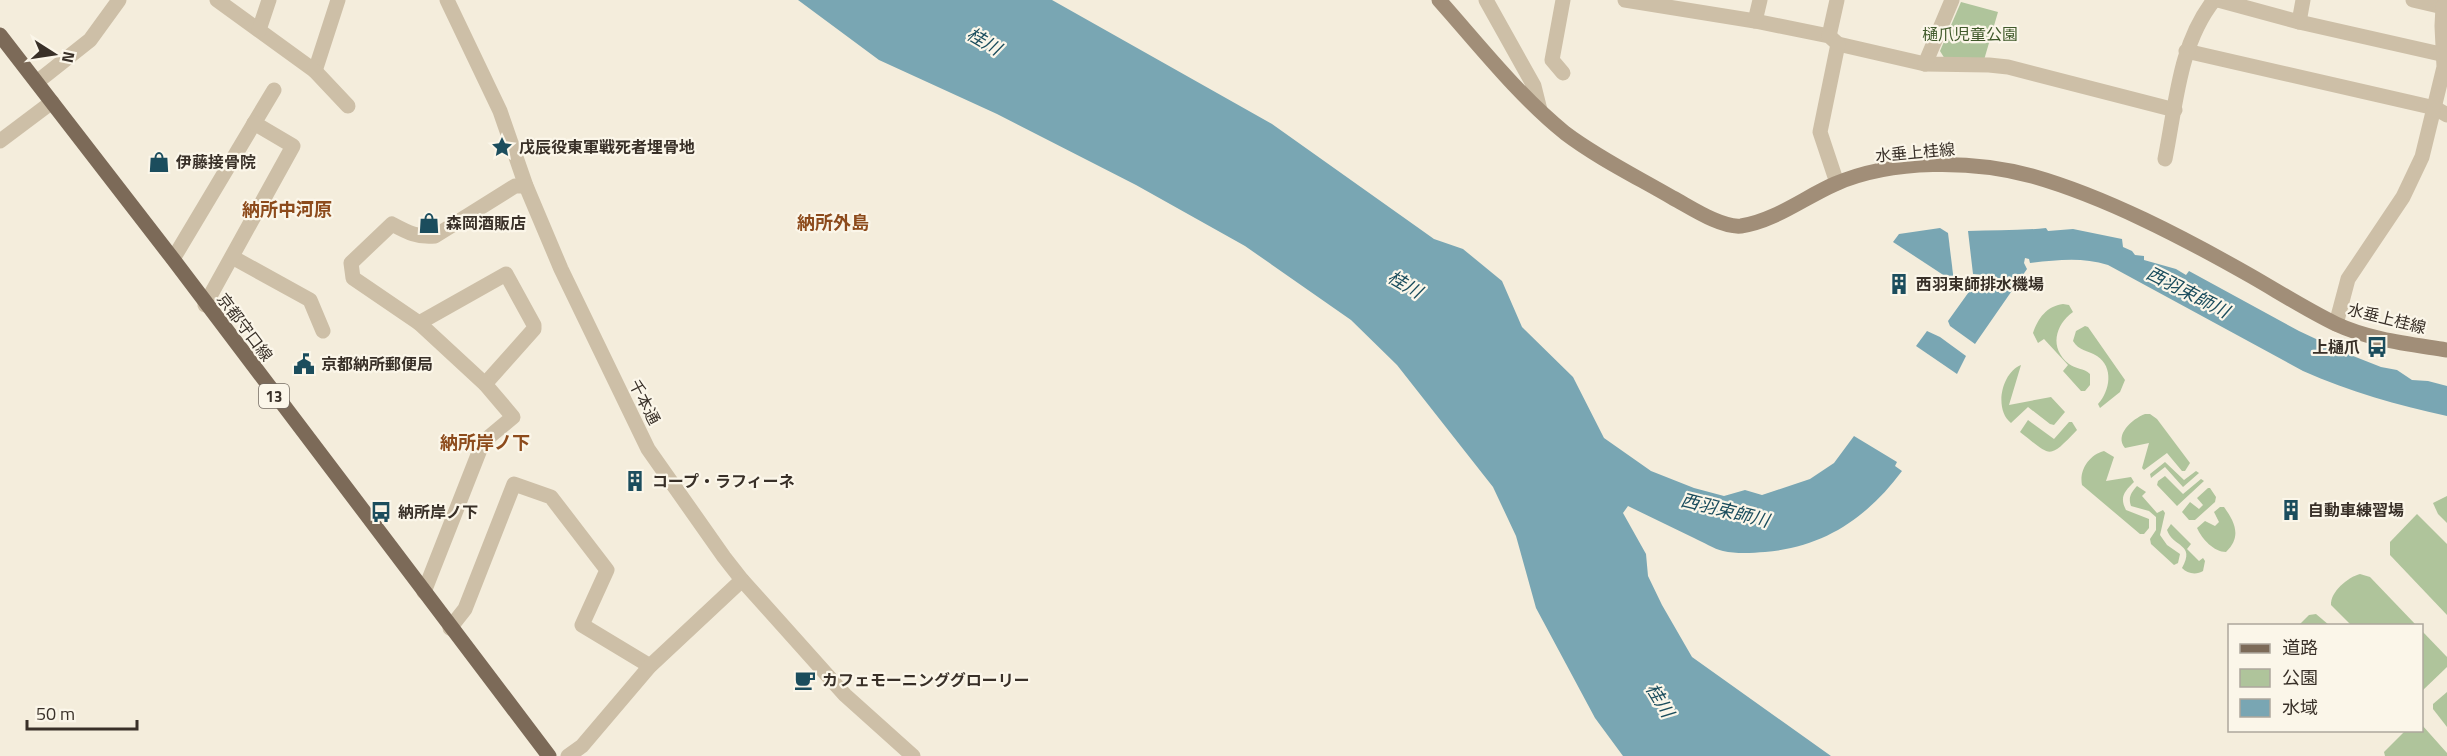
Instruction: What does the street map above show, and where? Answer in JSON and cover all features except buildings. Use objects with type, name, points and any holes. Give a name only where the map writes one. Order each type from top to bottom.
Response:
[{"type":"main road","name":"水垂上桂線","points":[[1439,0],[1505,74],[1566,133],[1614,164],[1702,214],[1726,224],[1739,226],[1755,222],[1837,183],[1888,170],[1941,165],[1993,167],[2032,176],[2107,203],[2222,260],[2336,324],[2389,340],[2447,350]]},
{"type":"main road","name":"京都守口線","points":[[0,35],[549,756]]},
{"type":"street","points":[[37,82],[90,40],[119,0]]},
{"type":"street","points":[[217,0],[315,71],[348,106]]},
{"type":"street","points":[[259,30],[269,0]]},
{"type":"street","points":[[315,71],[338,0]]},
{"type":"street","name":"千本通","points":[[447,0],[500,111],[526,186],[561,269],[648,448],[723,557],[742,580],[844,695],[913,756]]},
{"type":"street","points":[[1486,0],[1534,86],[1540,110]]},
{"type":"street","points":[[1563,0],[1552,60],[1563,73]]},
{"type":"street","points":[[1624,0],[1684,5],[1925,64],[2008,67],[2175,110]]},
{"type":"street","points":[[1755,21],[1760,0]]},
{"type":"street","points":[[1837,0],[1820,132],[1837,183]]},
{"type":"street","points":[[1925,64],[1952,0]]},
{"type":"street","points":[[2165,159],[2186,51],[2204,13],[2216,0],[2299,22],[2445,55]]},
{"type":"street","points":[[2299,22],[2303,0]]},
{"type":"street","points":[[2336,324],[2348,279],[2403,197],[2441,111],[2445,73],[2442,26],[2445,3],[2413,0]]},
{"type":"street","points":[[2186,51],[2441,111]]},
{"type":"street","points":[[172,259],[274,90]]},
{"type":"street","points":[[0,141],[52,102]]},
{"type":"street","points":[[205,305],[293,146],[254,123]]},
{"type":"street","points":[[424,592],[483,442],[513,417],[485,384],[420,323],[353,278],[351,263],[392,224],[416,236],[435,237],[515,186],[526,186]]},
{"type":"street","points":[[232,257],[310,300],[323,331]]},
{"type":"street","points":[[420,323],[506,274],[534,325],[534,329],[485,384]]},
{"type":"street","points":[[450,628],[465,609],[514,484],[551,497],[607,570],[582,625],[650,666]]},
{"type":"street","points":[[568,756],[582,746],[650,666],[742,580]]},
{"type":"green space","name":"樋爪児童公園","points":[[1961,2],[1998,12],[1984,60],[1945,59],[1940,51]]},
{"type":"green space","points":[[2069,305],[2073,312],[2062,323],[2057,344],[2063,358],[2069,364],[2090,374],[2090,385],[2085,391],[2081,391],[2063,371],[2068,365],[2044,339],[2038,343],[2033,333],[2044,314],[2052,307]]},
{"type":"green space","points":[[2085,326],[2088,327],[2125,380],[2120,392],[2100,408],[2098,404],[2105,393],[2108,379],[2106,366],[2097,356],[2081,349],[2073,341],[2076,331]]},
{"type":"green space","points":[[2021,365],[2009,405],[2051,397],[2065,412],[2054,425],[2028,407],[2011,423],[2006,417],[2001,401],[2002,392],[2009,376]]},
{"type":"green space","points":[[2145,414],[2150,414],[2157,419],[2190,463],[2185,471],[2182,471],[2167,453],[2144,470],[2142,468],[2149,443],[2125,448],[2122,443],[2123,433],[2130,424]]},
{"type":"green space","points":[[2028,420],[2054,439],[2069,422],[2072,422],[2077,430],[2050,452],[2020,432]]},
{"type":"green space","points":[[2104,451],[2114,457],[2106,481],[2131,477],[2134,482],[2126,491],[2123,501],[2126,510],[2149,519],[2149,528],[2144,534],[2140,534],[2082,485],[2081,479],[2086,464],[2094,456]]},
{"type":"green space","points":[[2165,462],[2184,480],[2196,471],[2199,473],[2183,487],[2165,467],[2151,478],[2150,474]]},
{"type":"green space","points":[[2165,476],[2183,494],[2201,479],[2204,481],[2177,506],[2157,485],[2158,481]]},
{"type":"green space","points":[[2137,486],[2146,492],[2142,496],[2157,513],[2163,510],[2165,513],[2160,535],[2167,545],[2180,554],[2178,563],[2174,565],[2151,544],[2150,539],[2156,530],[2156,517],[2149,511],[2131,506],[2131,495]]},
{"type":"green space","points":[[2208,488],[2216,497],[2215,502],[2195,520],[2189,520],[2182,512],[2190,502],[2199,509],[2203,505],[2197,498]]},
{"type":"green space","points":[[2447,496],[2447,523],[2438,514],[2433,503]]},
{"type":"green space","points":[[2224,507],[2228,513],[2235,530],[2234,541],[2226,552],[2217,550],[2209,544],[2197,528],[2205,521],[2215,526],[2219,522],[2214,512]]},
{"type":"green space","points":[[2417,514],[2447,544],[2447,615],[2390,555],[2390,542]]},
{"type":"green space","points":[[2171,524],[2191,544],[2187,549],[2199,561],[2203,558],[2205,561],[2203,571],[2192,573],[2182,568],[2186,560],[2185,550],[2170,536],[2167,530]]},
{"type":"green space","points":[[2360,574],[2370,577],[2415,624],[2350,624],[2331,605],[2331,600],[2337,590],[2350,578]]},
{"type":"green space","points":[[2316,614],[2328,624],[2300,624],[2309,615]]},
{"type":"green space","points":[[2423,632],[2447,657],[2447,667],[2423,690]]},
{"type":"green space","points":[[2447,692],[2447,727],[2433,709],[2433,704]]},
{"type":"green space","points":[[2423,726],[2447,753],[2447,756],[2385,756],[2384,752],[2404,732],[2423,732]]},
{"type":"water","points":[[798,0],[1052,0],[1272,124],[1434,239],[1463,249],[1502,281],[1522,327],[1573,377],[1604,438],[1651,471],[1694,488],[1724,496],[1745,490],[1762,495],[1810,479],[1834,463],[1854,436],[1897,462],[1895,466],[1902,471],[1874,503],[1859,516],[1825,537],[1786,549],[1749,553],[1723,551],[1628,506],[1623,513],[1646,554],[1648,576],[1692,657],[1831,756],[1623,756],[1595,718],[1536,608],[1516,536],[1493,487],[1397,365],[1351,320],[1245,246],[1136,185],[997,114],[879,60]]},
{"type":"water","points":[[1940,228],[1948,233],[1954,282],[1893,242],[1899,234]]},
{"type":"water","name":"西羽束師川","points":[[2046,228],[2048,231],[2073,229],[2122,239],[2123,247],[2135,255],[2144,256],[2144,260],[2176,269],[2186,275],[2189,271],[2299,331],[2348,354],[2381,367],[2397,370],[2412,380],[2447,386],[2447,416],[2374,397],[2303,371],[2108,265],[2098,262],[2070,260],[2030,263],[2029,259],[2025,258],[2024,263],[2027,269],[1975,344],[1950,326],[1948,321],[1981,275],[1973,274],[1968,231]]},
{"type":"water","points":[[1927,331],[1940,337],[1966,356],[1957,374],[1916,346]]},
{"type":"place","name":"戊辰役東軍戦死者埋骨地","points":[[502,147]]},
{"type":"place","name":"伊藤接骨院","points":[[159,162]]},
{"type":"place","name":"森岡酒販店","points":[[429,223]]},
{"type":"place","name":"西羽束師排水機場","points":[[1899,284]]},
{"type":"place","name":"上樋爪","points":[[2377,347]]},
{"type":"place","name":"京都納所郵便局","points":[[304,364]]},
{"type":"place","name":"コープ・ラフィーネ","points":[[635,481]]},
{"type":"place","name":"自動車練習場","points":[[2291,510]]},
{"type":"place","name":"納所岸ノ下","points":[[381,512]]},
{"type":"place","name":"カフェモーニンググローリー","points":[[805,680]]},
{"type":"district","name":"納所中河原","points":[[287,209]]},
{"type":"district","name":"納所外島","points":[[833,222]]},
{"type":"district","name":"納所岸ノ下","points":[[485,442]]},
{"type":"water label","name":"桂川","points":[[984,41]]},
{"type":"water label","name":"桂川","points":[[1405,284]]},
{"type":"water label","name":"桂川","points":[[1660,700]]}]
